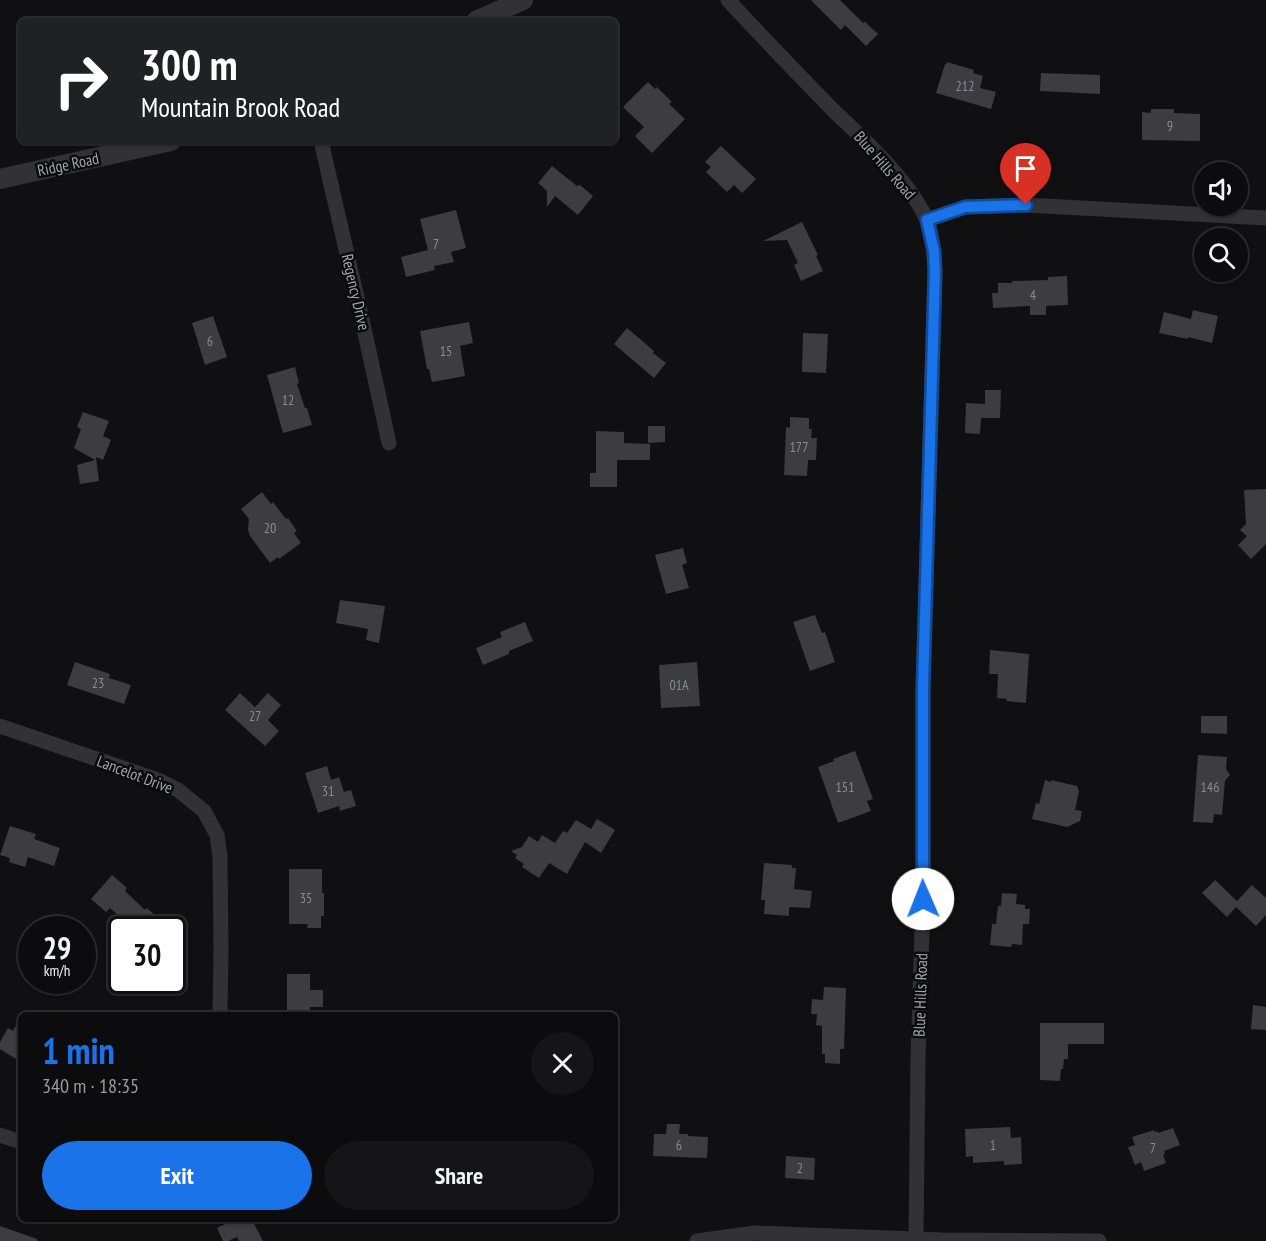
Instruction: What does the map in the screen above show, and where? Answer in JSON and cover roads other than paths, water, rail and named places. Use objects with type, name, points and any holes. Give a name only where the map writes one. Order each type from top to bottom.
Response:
[{"type":"street","points":[[483,18],[523,0]]},
{"type":"street","name":"Blue Hills Road","points":[[728,0],[880,157],[904,185],[927,220],[934,251],[923,687],[923,899],[916,1240]]},
{"type":"street","name":"Ridge Road","points":[[0,178],[157,144]]},
{"type":"street","name":"Regency Drive","points":[[322,144],[388,443]]},
{"type":"street","points":[[927,220],[965,207],[1026,205],[1266,218]]},
{"type":"street","name":"Lancelot Drive","points":[[0,726],[158,780],[178,790],[204,811],[217,835],[220,857],[220,1012]]},
{"type":"street","points":[[0,1135],[18,1141]]},
{"type":"street","points":[[697,1241],[755,1233],[916,1240],[1099,1241]]}]
